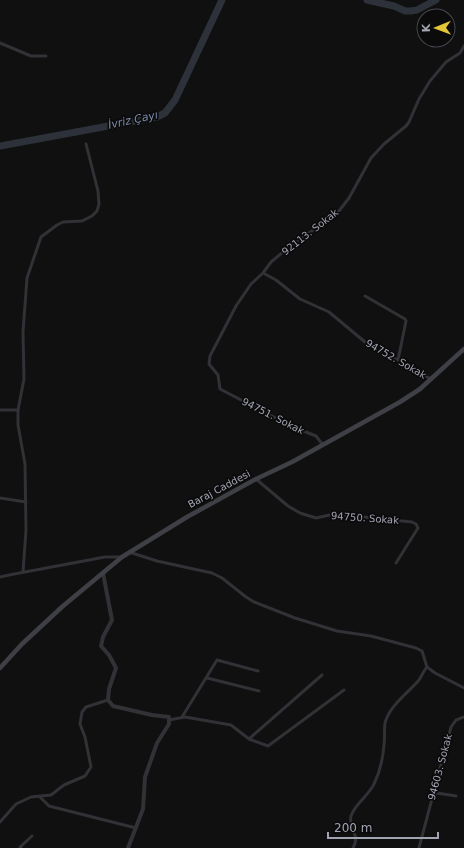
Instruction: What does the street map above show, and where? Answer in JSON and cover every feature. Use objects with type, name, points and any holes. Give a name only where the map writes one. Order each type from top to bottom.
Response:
[{"type":"main road","name":"Baraj Caddesi","points":[[0,668],[41,626],[129,552],[186,516],[292,462],[400,402],[420,389],[464,349]]},
{"type":"street","points":[[0,43],[31,56],[46,56]]},
{"type":"street","name":"92113. Sokak","points":[[220,389],[218,375],[209,364],[210,356],[240,299],[271,262],[295,242],[329,220],[338,211],[349,198],[371,158],[384,144],[406,126],[419,99],[430,81],[446,62],[460,53],[464,46]]},
{"type":"street","points":[[23,572],[26,530],[25,464],[18,425],[18,410],[24,379],[23,332],[27,278],[41,238],[63,222],[82,220],[92,216],[97,211],[99,204],[93,169],[86,144]]},
{"type":"street","name":"94752. Sokak","points":[[263,273],[276,280],[300,299],[329,312],[371,347],[398,360],[431,379]]},
{"type":"street","points":[[365,296],[406,321],[398,360]]},
{"type":"street","name":"94751. Sokak","points":[[220,389],[291,426],[316,436],[323,445]]},
{"type":"street","points":[[0,410],[18,410]]},
{"type":"street","name":"94750. Sokak","points":[[256,479],[288,506],[313,518],[318,519],[325,515],[334,514],[412,522],[416,524],[418,528],[396,563]]},
{"type":"street","points":[[0,498],[26,502]]},
{"type":"street","points":[[129,552],[164,563],[212,573],[222,578],[254,602],[290,617],[337,631],[366,635],[416,648],[422,652],[427,667],[435,673],[464,687]]},
{"type":"street","points":[[0,577],[105,557],[122,557]]},
{"type":"street","points":[[103,573],[112,620],[103,637],[101,646],[109,655],[116,668],[109,689],[108,700],[113,706],[152,715],[169,717],[169,720]]},
{"type":"street","points":[[182,717],[217,660],[258,671]]},
{"type":"street","points":[[353,848],[356,843],[356,837],[351,825],[352,814],[371,790],[376,780],[383,752],[387,719],[396,704],[418,680],[427,667]]},
{"type":"street","points":[[249,739],[322,675]]},
{"type":"street","points":[[207,678],[259,691]]},
{"type":"street","points":[[169,720],[185,717],[231,725],[249,739],[268,746],[344,690]]},
{"type":"street","points":[[0,822],[16,804],[30,798],[51,795],[64,785],[85,776],[91,767],[85,737],[80,724],[82,712],[86,707],[108,700]]},
{"type":"street","name":"94603. Sokak","points":[[419,848],[451,727],[456,720],[464,717]]},
{"type":"street","points":[[128,848],[144,809],[145,777],[157,743],[169,724],[169,720]]},
{"type":"street","points":[[433,796],[437,793],[456,796]]},
{"type":"street","points":[[40,797],[49,806],[136,828]]},
{"type":"street","points":[[21,848],[20,847],[32,836]]},
{"type":"waterway","name":"İvriz Çayı","points":[[0,146],[157,117],[165,113],[175,100],[222,0]]},
{"type":"waterway","name":"İvriz Çayı","points":[[367,0],[394,6],[405,11],[417,10],[436,0]]}]
